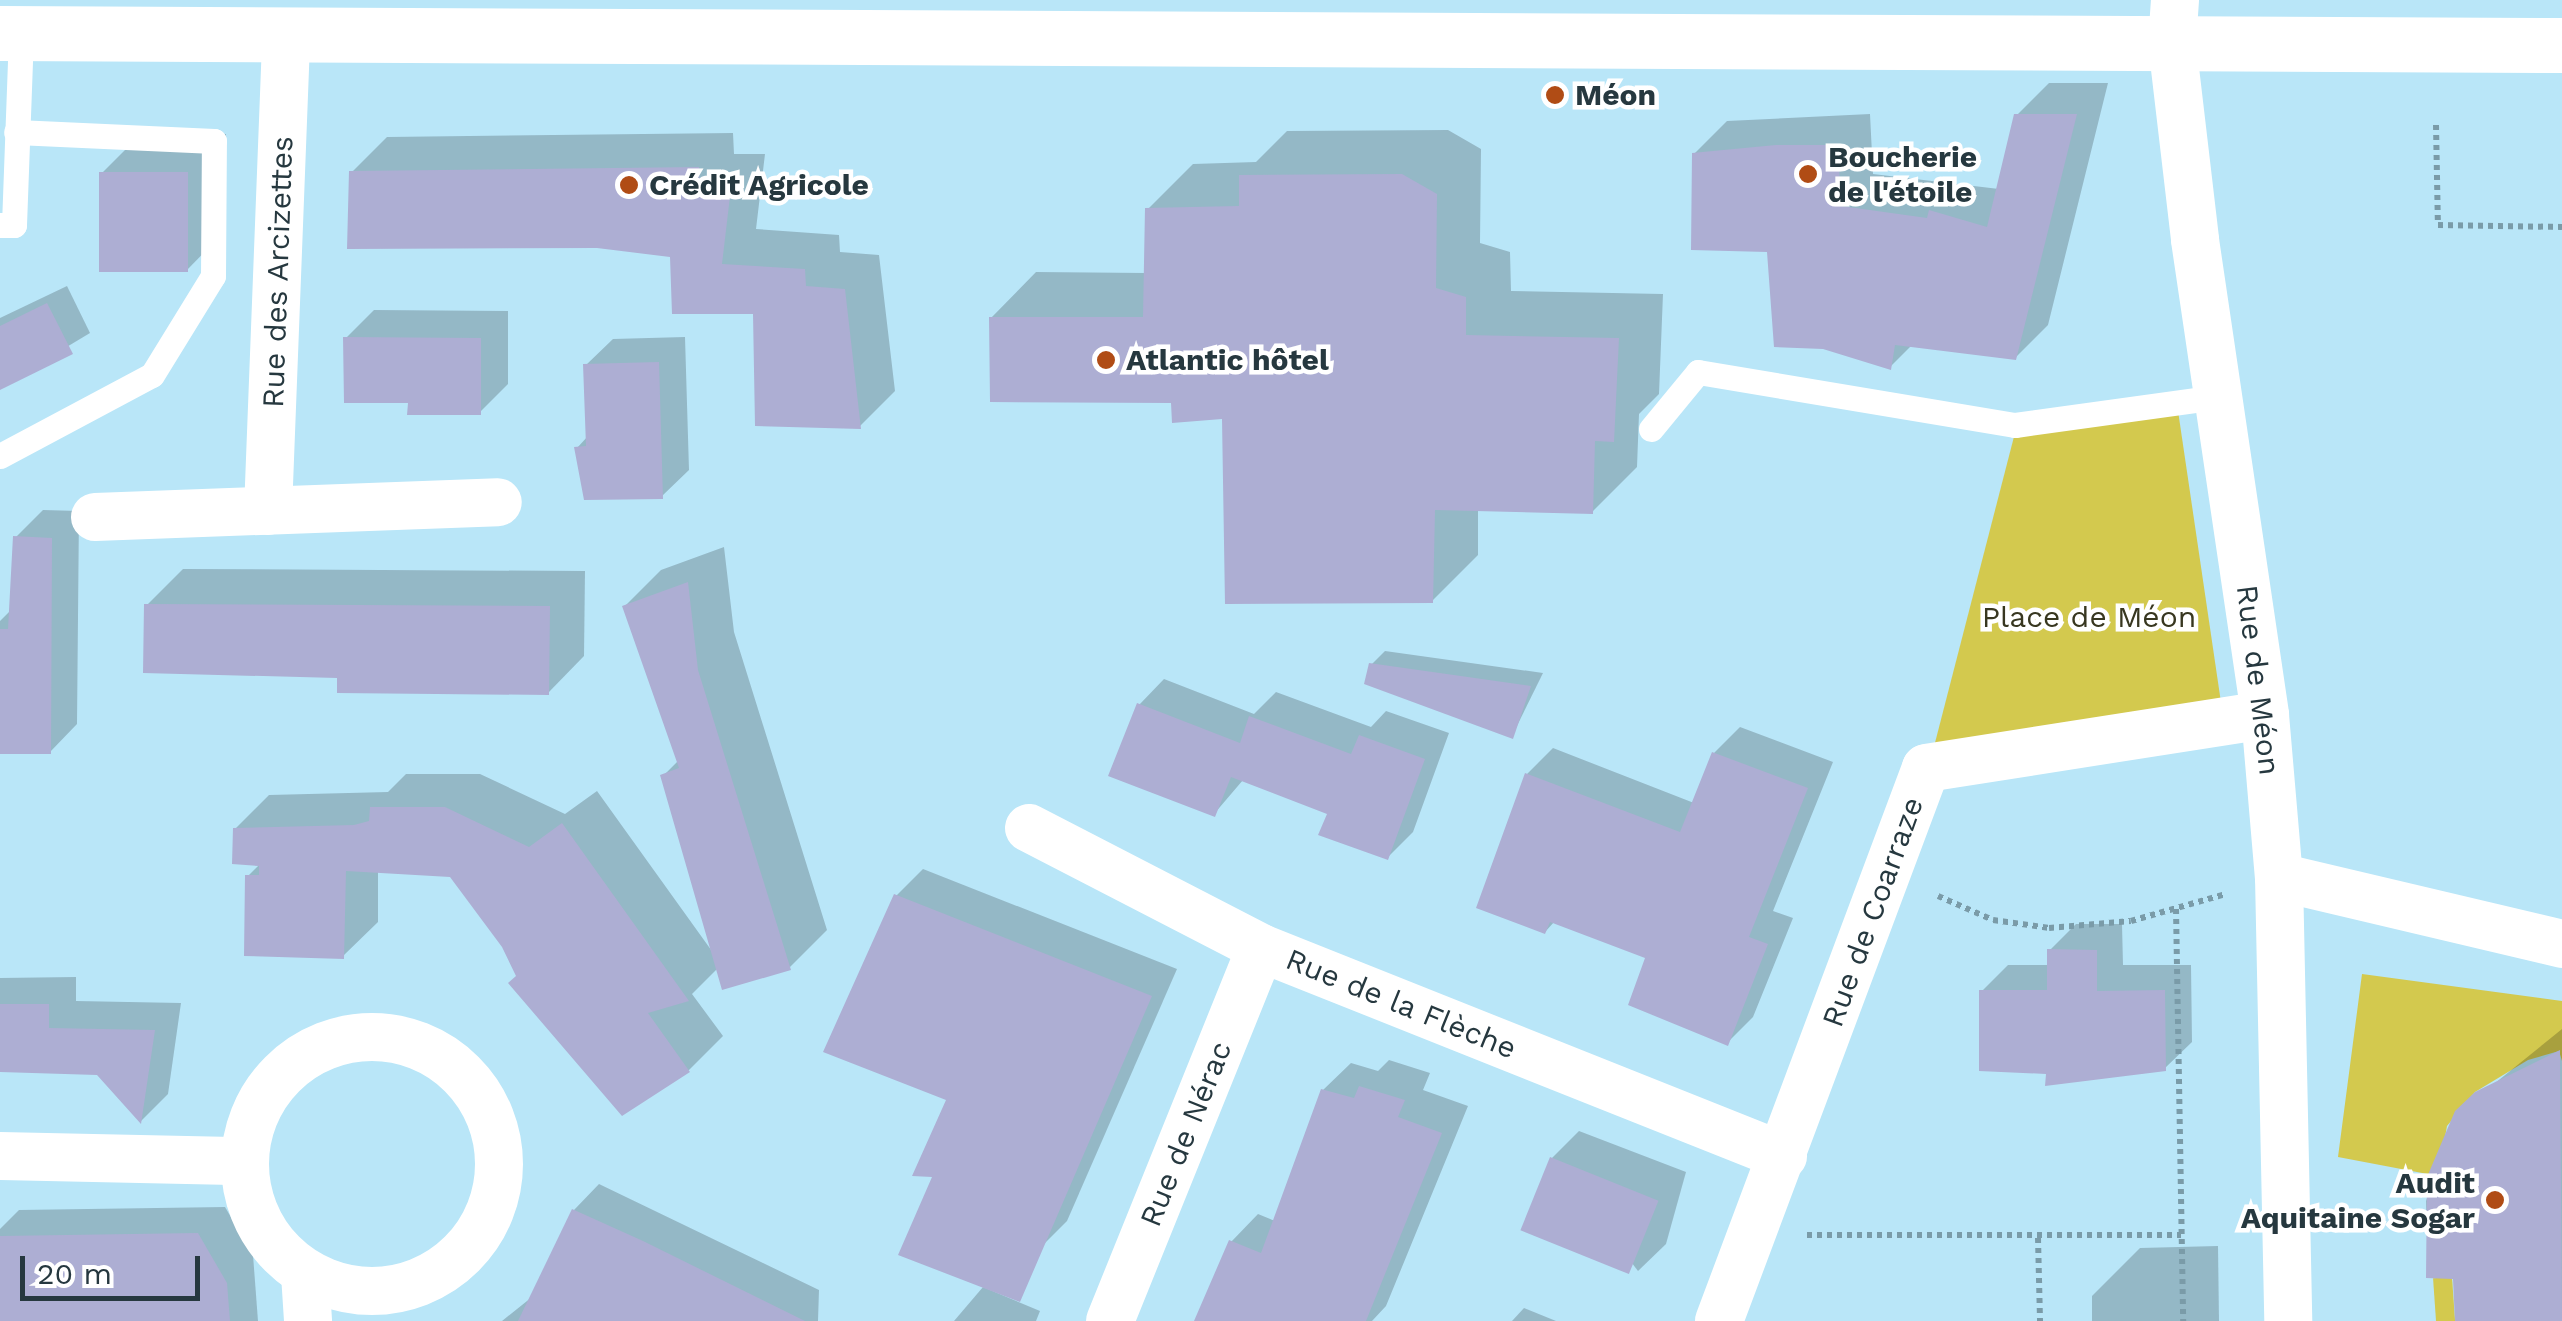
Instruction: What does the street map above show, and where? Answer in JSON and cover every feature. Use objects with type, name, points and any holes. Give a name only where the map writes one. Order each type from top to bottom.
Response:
[{"type":"main road","points":[[11,33],[286,33],[493,19],[2173,22],[2562,45]]},
{"type":"street","name":"Rue de Méon","points":[[2173,22],[2218,397],[2265,715],[2279,876],[2288,1321]]},
{"type":"street","name":"Rue des Arcizettes","points":[[268,511],[286,33]]},
{"type":"street","points":[[96,517],[498,502]]},
{"type":"street","name":"Rue de Coarraze","points":[[1719,1321],[1756,1234],[1926,768],[2265,715]]},
{"type":"street","name":"Rue de la Flèche","points":[[1028,828],[1261,948],[1784,1156]]},
{"type":"street","points":[[2279,876],[2562,944]]},
{"type":"street","name":"Rue de Nérac","points":[[1110,1321],[1261,948]]},
{"type":"street","points":[[388,1037],[464,1074],[496,1136],[496,1192],[481,1232],[408,1303],[341,1288],[305,1274],[251,1205],[245,1161],[253,1120],[306,1055],[388,1037]]},
{"type":"street","points":[[0,1156],[245,1161]]},
{"type":"street","points":[[1756,1234],[1758,1321]]},
{"type":"street","points":[[305,1274],[308,1321]]},
{"type":"lane","points":[[0,225],[14,225],[16,132],[11,33]]},
{"type":"lane","points":[[0,456],[152,375],[213,276],[214,141],[16,132]]},
{"type":"lane","points":[[1651,429],[1698,372],[2015,425],[2218,397]]},
{"type":"path","points":[[2436,126],[2438,225],[2562,227]]},
{"type":"path","points":[[1887,874],[1994,920],[2049,928],[2176,909],[2279,876]]},
{"type":"path","points":[[2176,909],[2182,1321]]},
{"type":"path","points":[[1756,1234],[2038,1238],[2181,1234]]},
{"type":"path","points":[[2038,1238],[2040,1321]]},
{"type":"green space","name":"Place de Méon","points":[[2177,404],[2223,716],[1929,766],[2017,425]]},
{"type":"green space","points":[[2362,974],[2562,1001],[2562,1061],[2559,1051],[2528,1060],[2475,1092],[2447,1126],[2438,1176],[2338,1157]]},
{"type":"green space","points":[[2452,1277],[2455,1321],[2436,1321],[2433,1278]]},
{"type":"building","points":[[2014,114],[2077,114],[2016,360],[1895,345],[1891,370],[1823,349],[1774,347],[1767,252],[1691,250],[1692,153],[1776,145],[1838,145],[1841,206],[1927,218],[1929,210],[1987,227]]},
{"type":"building","points":[[699,167],[700,188],[731,188],[722,264],[805,269],[806,286],[845,289],[861,429],[755,426],[753,314],[672,314],[670,257],[597,248],[347,249],[349,171]]},
{"type":"building","points":[[99,172],[188,172],[188,272],[99,272]]},
{"type":"building","points":[[1402,174],[1437,194],[1436,288],[1466,297],[1466,335],[1619,338],[1614,442],[1595,441],[1593,514],[1435,510],[1433,603],[1225,604],[1222,419],[1172,423],[1171,403],[990,402],[989,317],[1143,317],[1145,208],[1239,206],[1239,175]]},
{"type":"building","points":[[47,303],[73,354],[0,390],[0,326]]},
{"type":"building","points":[[343,337],[481,338],[481,415],[407,415],[408,403],[344,403]]},
{"type":"building","points":[[659,362],[663,499],[584,500],[574,447],[586,446],[583,364]]},
{"type":"building","points":[[13,536],[52,538],[51,754],[0,754],[0,629],[8,629]]},
{"type":"building","points":[[688,582],[698,670],[791,970],[722,990],[660,775],[679,768],[622,606]]},
{"type":"building","points":[[144,604],[550,606],[549,695],[337,693],[337,678],[143,673]]},
{"type":"building","points":[[1369,663],[1531,686],[1513,739],[1364,684]]},
{"type":"building","points":[[1137,703],[1240,743],[1249,716],[1351,754],[1359,735],[1425,759],[1388,860],[1318,835],[1327,814],[1231,777],[1215,817],[1108,776]]},
{"type":"building","points":[[1712,752],[1808,788],[1749,937],[1768,944],[1728,1046],[1628,1005],[1645,958],[1550,922],[1545,934],[1476,908],[1525,773],[1680,832]]},
{"type":"building","points":[[370,807],[445,807],[529,847],[562,823],[689,1001],[648,1013],[690,1072],[622,1116],[508,983],[516,976],[502,947],[450,877],[346,871],[344,959],[244,956],[245,875],[259,875],[259,866],[232,864],[233,828],[354,825],[369,821]]},
{"type":"building","points":[[894,894],[1152,996],[1020,1302],[898,1255],[932,1177],[912,1176],[946,1100],[823,1052]]},
{"type":"building","points":[[2047,949],[2097,950],[2097,991],[2165,990],[2166,1071],[2045,1086],[2046,1074],[1979,1071],[1979,990],[2047,990]]},
{"type":"building","points":[[0,1004],[49,1004],[49,1028],[155,1030],[141,1124],[97,1075],[0,1072]]},
{"type":"building","points":[[2560,1050],[2562,1321],[2455,1321],[2453,1279],[2426,1278],[2427,1177],[2455,1111],[2475,1092]]},
{"type":"building","points":[[1359,1086],[1405,1100],[1398,1117],[1442,1133],[1366,1321],[1194,1321],[1229,1240],[1261,1253],[1321,1089],[1354,1098]]},
{"type":"building","points":[[1550,1157],[1658,1201],[1629,1274],[1520,1230]]},
{"type":"building","points":[[572,1209],[643,1241],[805,1321],[518,1321]]},
{"type":"building","points":[[198,1233],[227,1283],[230,1321],[0,1321],[0,1236]]},
{"type":"place","name":"Méon","points":[[1555,95]]},
{"type":"place","name":"Boucherie de l'étoile","points":[[1808,174]]},
{"type":"place","name":"Crédit Agricole","points":[[629,185]]},
{"type":"place","name":"Atlantic hôtel","points":[[1106,360]]},
{"type":"place","name":"Audit Aquitaine Sogar","points":[[2495,1200]]}]
